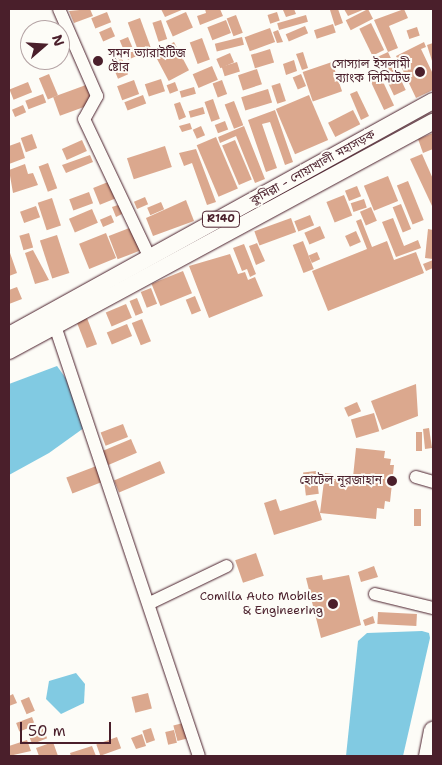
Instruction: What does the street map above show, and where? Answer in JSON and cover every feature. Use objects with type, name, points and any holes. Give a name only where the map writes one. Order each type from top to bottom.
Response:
[{"type":"highway","points":[[428,756],[433,730]]},
{"type":"main road","name":"কুমিল্লা - নোয়াখালী মহাসড়ক","points":[[9,335],[433,102]]},
{"type":"main road","name":"কুমিল্লা - নোয়াখালী মহাসড়ক","points":[[9,351],[433,122]]},
{"type":"main road","points":[[266,194],[278,207]]},
{"type":"street","points":[[59,9],[98,96],[84,119],[150,258]]},
{"type":"street","points":[[55,326],[150,604],[199,756]]},
{"type":"street","points":[[416,477],[433,482]]},
{"type":"street","points":[[150,604],[227,566]]},
{"type":"street","points":[[375,594],[433,608]]},
{"type":"water","points":[[57,366],[75,391],[88,425],[49,453],[9,475],[9,384]]},
{"type":"water","points":[[422,631],[429,633],[430,638],[403,756],[346,756],[358,641],[367,633]]},
{"type":"water","points":[[76,673],[85,684],[84,703],[61,714],[46,699],[49,681]]},
{"type":"building","points":[[90,9],[93,16],[74,23],[69,11]]},
{"type":"building","points":[[161,9],[184,9],[165,17]]},
{"type":"building","points":[[205,9],[220,9],[223,16],[200,25],[197,16],[206,13]]},
{"type":"building","points":[[294,9],[296,14],[286,17],[283,10]]},
{"type":"building","points":[[338,9],[343,23],[335,26],[330,10]]},
{"type":"building","points":[[344,9],[365,9],[348,16]]},
{"type":"building","points":[[368,9],[373,19],[351,30],[346,20]]},
{"type":"building","points":[[404,9],[408,18],[389,26],[398,48],[388,52],[374,20]]},
{"type":"building","points":[[107,12],[111,22],[95,29],[91,18]]},
{"type":"building","points":[[186,12],[193,28],[173,36],[166,21]]},
{"type":"building","points":[[277,12],[280,21],[270,24],[267,15]]},
{"type":"building","points":[[236,15],[243,33],[233,36],[227,19]]},
{"type":"building","points":[[306,15],[308,22],[279,30],[277,23]]},
{"type":"building","points":[[140,18],[151,48],[139,53],[128,22]]},
{"type":"building","points":[[161,20],[167,39],[159,42],[152,23]]},
{"type":"building","points":[[226,20],[231,33],[212,40],[207,27]]},
{"type":"building","points":[[371,23],[384,50],[372,56],[359,29]]},
{"type":"building","points":[[333,24],[336,33],[317,39],[314,30]]},
{"type":"building","points":[[305,26],[308,33],[289,42],[286,34]]},
{"type":"building","points":[[111,27],[115,36],[103,41],[99,32]]},
{"type":"building","points":[[417,27],[420,36],[409,39],[407,30]]},
{"type":"building","points":[[270,28],[275,42],[250,51],[245,37]]},
{"type":"building","points":[[278,30],[283,42],[277,43],[273,32]]},
{"type":"building","points":[[128,37],[136,56],[128,60],[120,41]]},
{"type":"building","points":[[242,37],[244,45],[217,52],[215,44]]},
{"type":"building","points":[[202,38],[210,60],[198,64],[190,42]]},
{"type":"building","points":[[174,42],[189,70],[169,81],[154,53]]},
{"type":"building","points":[[424,42],[426,47],[421,49],[433,74],[433,90],[416,98],[396,56]]},
{"type":"building","points":[[433,43],[433,64],[427,45]]},
{"type":"building","points":[[270,49],[274,62],[255,68],[251,55]]},
{"type":"building","points":[[303,52],[308,68],[302,70],[296,54]]},
{"type":"building","points":[[388,52],[406,90],[394,96],[376,57]]},
{"type":"building","points":[[230,53],[234,62],[220,68],[216,59]]},
{"type":"building","points":[[121,57],[124,63],[114,68],[111,62]]},
{"type":"building","points":[[294,60],[297,71],[286,75],[283,64]]},
{"type":"building","points":[[237,62],[240,72],[225,76],[222,67]]},
{"type":"building","points":[[332,62],[342,91],[313,101],[303,72]]},
{"type":"building","points":[[212,66],[218,80],[199,88],[193,74]]},
{"type":"building","points":[[125,67],[128,74],[118,79],[115,71]]},
{"type":"building","points":[[257,69],[262,84],[243,90],[238,75]]},
{"type":"building","points":[[378,71],[394,105],[384,110],[368,76]]},
{"type":"building","points":[[49,74],[58,95],[48,99],[39,78]]},
{"type":"building","points":[[301,74],[306,86],[298,89],[293,78]]},
{"type":"building","points":[[161,79],[165,91],[149,97],[145,84]]},
{"type":"building","points":[[134,80],[139,94],[122,100],[117,86]]},
{"type":"building","points":[[222,80],[227,94],[218,98],[213,83]]},
{"type":"building","points":[[28,82],[32,92],[14,100],[9,89]]},
{"type":"building","points":[[175,82],[178,90],[170,94],[167,85]]},
{"type":"building","points":[[280,83],[286,101],[277,104],[271,86]]},
{"type":"building","points":[[86,85],[93,104],[60,116],[53,97]]},
{"type":"building","points":[[194,87],[196,94],[182,98],[180,91]]},
{"type":"building","points":[[268,89],[272,102],[245,111],[241,97]]},
{"type":"building","points":[[357,91],[369,116],[361,120],[350,94]]},
{"type":"building","points":[[43,94],[46,102],[28,109],[25,101]]},
{"type":"building","points":[[143,95],[146,103],[128,111],[124,102]]},
{"type":"building","points":[[309,95],[328,140],[295,154],[276,109]]},
{"type":"building","points":[[213,99],[220,119],[211,122],[204,102]]},
{"type":"building","points":[[234,101],[243,125],[234,129],[225,105]]},
{"type":"building","points":[[180,102],[186,117],[179,120],[174,104]]},
{"type":"building","points":[[23,105],[26,112],[15,117],[12,110]]},
{"type":"building","points":[[203,107],[205,114],[191,118],[189,111]]},
{"type":"building","points":[[275,110],[293,162],[285,165],[270,122],[262,124],[277,168],[266,172],[248,120]]},
{"type":"building","points":[[353,110],[360,124],[335,137],[328,123]]},
{"type":"building","points":[[225,121],[228,129],[218,133],[215,125]]},
{"type":"building","points":[[190,123],[192,129],[182,132],[179,126]]},
{"type":"building","points":[[201,126],[205,135],[197,139],[193,130]]},
{"type":"building","points":[[244,126],[265,179],[255,183],[236,136],[220,143],[218,137]]},
{"type":"building","points":[[433,133],[433,149],[423,153],[418,139]]},
{"type":"building","points":[[32,134],[37,148],[26,152],[21,138]]},
{"type":"building","points":[[216,137],[238,189],[219,197],[197,145]]},
{"type":"building","points":[[82,140],[87,151],[67,160],[62,149]]},
{"type":"building","points":[[235,140],[252,180],[239,185],[222,145]]},
{"type":"building","points":[[20,142],[25,158],[9,164],[9,146]]},
{"type":"building","points":[[165,146],[172,167],[134,179],[127,158]]},
{"type":"building","points":[[196,149],[216,202],[207,205],[192,163],[184,166],[179,153]]},
{"type":"building","points":[[422,154],[433,179],[433,208],[410,159]]},
{"type":"building","points":[[90,155],[93,162],[66,173],[62,165]]},
{"type":"building","points":[[48,163],[57,188],[48,192],[39,166]]},
{"type":"building","points":[[25,164],[28,174],[33,173],[38,185],[13,193],[9,170]]},
{"type":"building","points":[[388,176],[398,201],[374,211],[364,186]]},
{"type":"building","points":[[408,181],[424,220],[413,224],[397,185]]},
{"type":"building","points":[[108,182],[115,199],[100,205],[93,188]]},
{"type":"building","points":[[357,186],[361,196],[349,201],[345,191]]},
{"type":"building","points":[[89,192],[93,203],[73,210],[69,199]]},
{"type":"building","points":[[344,195],[352,215],[335,223],[326,202]]},
{"type":"building","points":[[145,197],[148,204],[137,209],[134,202]]},
{"type":"building","points":[[52,198],[61,226],[47,230],[38,203]]},
{"type":"building","points":[[364,199],[367,208],[353,212],[351,203]]},
{"type":"building","points":[[186,200],[194,221],[153,236],[146,218]]},
{"type":"building","points":[[161,202],[164,209],[150,215],[147,208]]},
{"type":"building","points":[[121,204],[124,213],[116,217],[112,207]]},
{"type":"building","points":[[401,204],[411,229],[403,232],[393,207]]},
{"type":"building","points":[[36,206],[40,217],[24,223],[20,212]]},
{"type":"building","points":[[371,207],[377,221],[366,225],[360,212]]},
{"type":"building","points":[[92,209],[98,223],[75,233],[69,219]]},
{"type":"building","points":[[111,215],[114,222],[103,227],[100,220]]},
{"type":"building","points":[[310,215],[314,225],[298,232],[294,221]]},
{"type":"building","points":[[291,218],[296,232],[259,245],[254,231]]},
{"type":"building","points":[[393,218],[404,246],[418,240],[421,248],[396,257],[382,222]]},
{"type":"building","points":[[361,219],[372,247],[387,241],[394,260],[416,252],[424,273],[328,311],[312,271],[367,249],[356,221]]},
{"type":"building","points":[[320,226],[325,238],[309,245],[304,233]]},
{"type":"building","points":[[132,227],[141,250],[118,259],[109,236]]},
{"type":"building","points":[[428,229],[433,230],[433,259],[425,258]]},
{"type":"building","points":[[356,231],[361,242],[350,247],[345,236]]},
{"type":"building","points":[[29,233],[33,247],[24,250],[19,236]]},
{"type":"building","points":[[106,233],[116,258],[89,269],[79,244]]},
{"type":"building","points":[[57,235],[69,273],[52,279],[40,241]]},
{"type":"building","points":[[303,241],[314,269],[303,273],[293,245]]},
{"type":"building","points":[[257,243],[265,261],[256,265],[249,246]]},
{"type":"building","points":[[244,244],[256,274],[250,277],[247,269],[242,271],[233,248]]},
{"type":"building","points":[[9,250],[17,273],[9,276]]},
{"type":"building","points":[[33,250],[49,280],[35,284],[25,253]]},
{"type":"building","points":[[317,252],[320,259],[312,263],[309,256]]},
{"type":"building","points":[[230,254],[238,274],[245,272],[248,280],[255,277],[263,296],[209,318],[189,266]]},
{"type":"building","points":[[433,260],[433,268],[426,271],[423,264]]},
{"type":"building","points":[[183,271],[192,293],[160,306],[151,284]]},
{"type":"building","points":[[17,287],[22,299],[9,304],[9,290]]},
{"type":"building","points":[[151,288],[157,304],[147,308],[141,292]]},
{"type":"building","points":[[195,296],[201,311],[192,315],[186,300]]},
{"type":"building","points":[[137,298],[143,313],[136,316],[130,301]]},
{"type":"building","points":[[126,304],[132,318],[112,326],[106,313]]},
{"type":"building","points":[[87,318],[97,344],[87,348],[77,322]]},
{"type":"building","points":[[142,319],[151,341],[141,345],[132,323]]},
{"type":"building","points":[[127,324],[132,336],[112,345],[107,333]]},
{"type":"building","points":[[416,384],[418,416],[382,430],[371,401]]},
{"type":"building","points":[[357,402],[361,411],[348,417],[344,408]]},
{"type":"building","points":[[374,413],[379,431],[356,438],[351,420]]},
{"type":"building","points":[[123,424],[128,437],[106,446],[101,433]]},
{"type":"building","points":[[429,428],[432,448],[425,449],[423,429]]},
{"type":"building","points":[[416,432],[422,432],[422,451],[416,451]]},
{"type":"building","points":[[131,439],[137,453],[108,465],[102,451]]},
{"type":"building","points":[[356,448],[385,451],[384,458],[391,459],[390,465],[394,465],[390,502],[385,501],[384,509],[377,508],[376,519],[320,513],[325,473],[353,477]]},
{"type":"building","points":[[160,461],[165,473],[119,493],[114,481]]},
{"type":"building","points":[[99,465],[105,481],[72,493],[66,478]]},
{"type":"building","points":[[316,471],[319,494],[306,495],[303,473]]},
{"type":"building","points":[[276,499],[280,511],[316,500],[322,520],[274,535],[264,503]]},
{"type":"building","points":[[414,509],[421,509],[421,526],[414,526]]},
{"type":"building","points":[[256,553],[264,576],[243,583],[235,560]]},
{"type":"building","points":[[374,566],[378,577],[361,582],[358,572]]},
{"type":"building","points":[[322,575],[323,580],[349,575],[361,625],[321,638],[306,578]]},
{"type":"building","points":[[378,612],[417,614],[416,626],[377,624]]},
{"type":"building","points":[[373,616],[375,623],[365,626],[363,620]]},
{"type":"building","points":[[148,693],[152,709],[135,713],[132,697]]},
{"type":"building","points":[[13,694],[17,703],[9,706],[9,696]]},
{"type":"building","points":[[29,697],[35,711],[27,714],[21,701]]},
{"type":"building","points":[[32,717],[35,725],[19,731],[16,723]]},
{"type":"building","points":[[183,723],[187,738],[177,741],[173,726]]},
{"type":"building","points":[[43,728],[47,738],[32,744],[28,734]]},
{"type":"building","points":[[151,728],[155,740],[146,743],[142,731]]},
{"type":"building","points":[[174,730],[177,743],[168,745],[165,732]]},
{"type":"building","points":[[142,734],[146,746],[136,749],[131,738]]},
{"type":"building","points":[[117,737],[121,748],[100,756],[96,745]]},
{"type":"building","points":[[27,740],[31,751],[9,756],[9,746]]},
{"type":"building","points":[[53,742],[58,756],[39,756],[36,748]]},
{"type":"building","points":[[92,746],[96,756],[71,756],[70,753]]},
{"type":"place","name":"সুমন ভ্যারাইটিজ ষ্টোর","points":[[98,61]]},
{"type":"place","name":"সোস্যাল ইসলামী ব্যাংক লিমিটেড","points":[[420,72]]},
{"type":"place","name":"হোটেল নূরজাহান","points":[[392,481]]},
{"type":"place","name":"Comilla Auto Mobiles & Engineering","points":[[333,604]]}]
